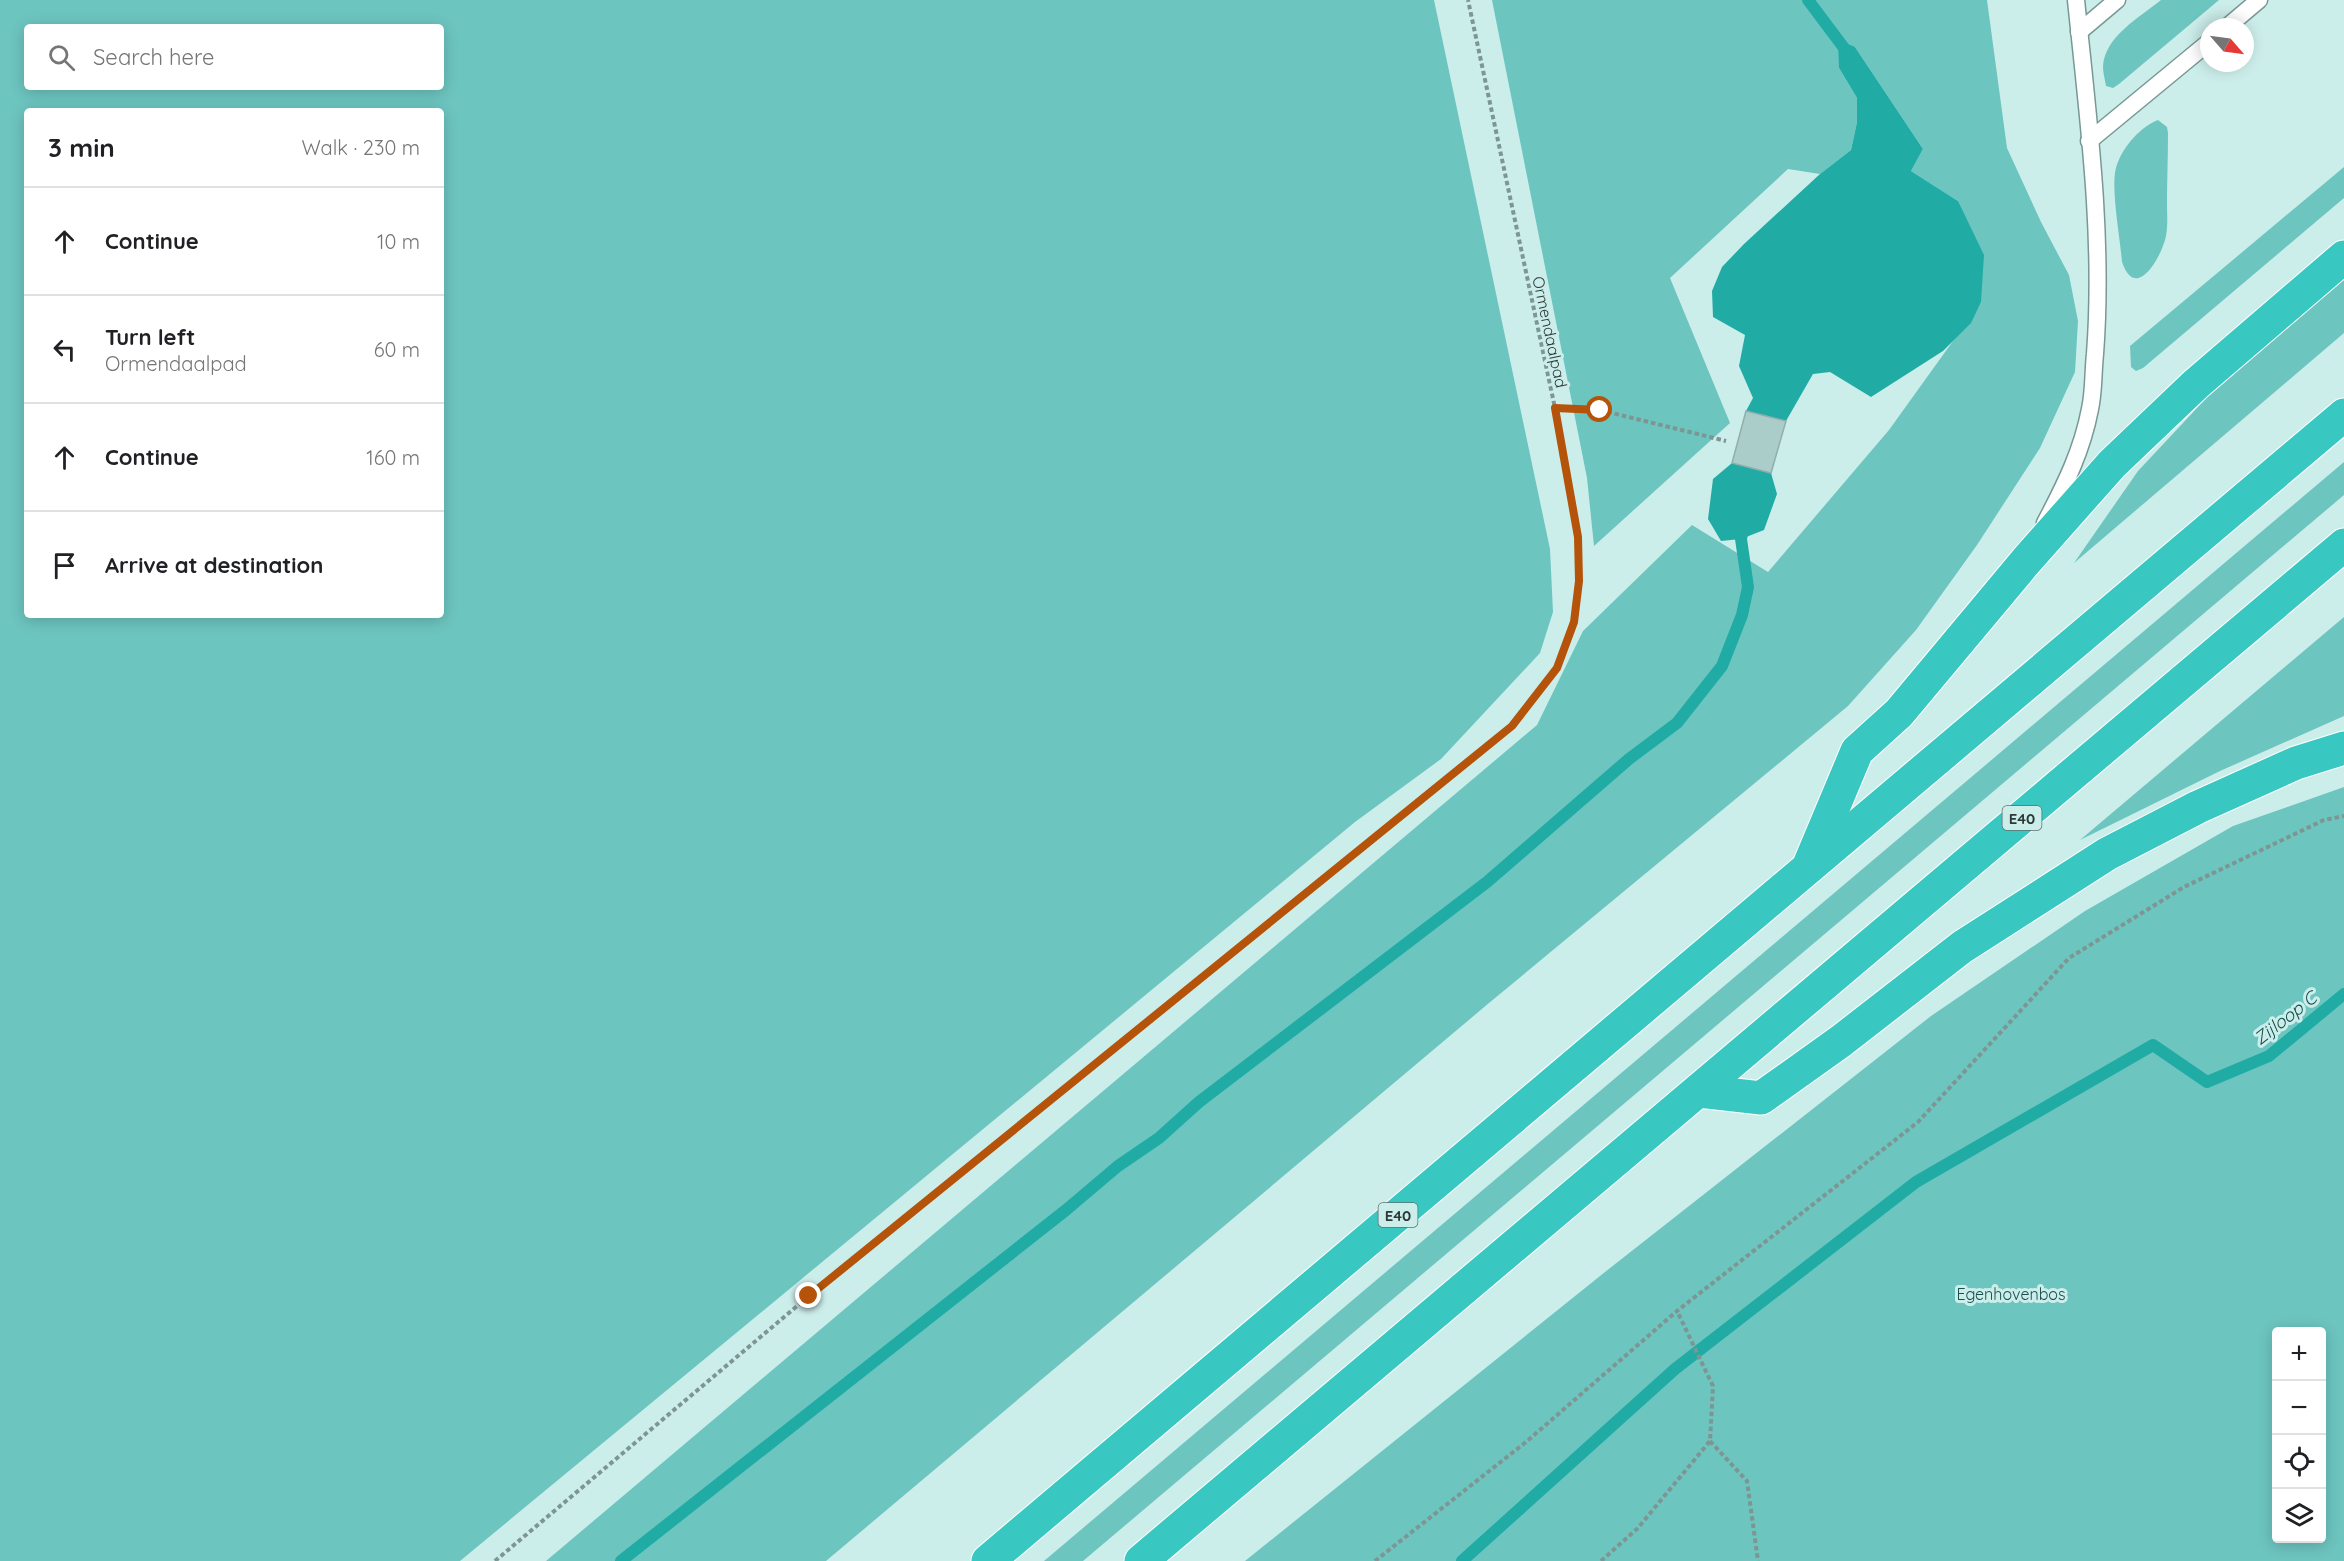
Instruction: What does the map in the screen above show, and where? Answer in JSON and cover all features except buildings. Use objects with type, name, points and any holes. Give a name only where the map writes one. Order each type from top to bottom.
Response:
[{"type":"highway","points":[[1807,869],[1857,751],[1899,713],[2025,561],[2112,464],[2196,384],[2344,257]]},
{"type":"highway","name":"E40","points":[[988,1561],[2344,415]]},
{"type":"highway","name":"E40","points":[[1141,1561],[2344,545]]},
{"type":"highway","points":[[1699,1091],[1761,1098],[1841,1041],[1962,947],[2107,854],[2198,807],[2296,763],[2344,748]]},
{"type":"lane","points":[[2025,561],[2073,470],[2090,408],[2099,273],[2090,141],[2076,0]]},
{"type":"lane","points":[[2079,32],[2117,0]]},
{"type":"lane","points":[[2238,18],[2259,0]]},
{"type":"lane","points":[[2090,141],[2200,49]]},
{"type":"path","name":"Ormendaalpad","points":[[495,1561],[809,1296],[1512,726],[1557,668],[1574,622],[1579,581],[1578,537],[1555,408],[1468,0]]},
{"type":"path","points":[[1555,408],[1600,410],[1726,441]]},
{"type":"path","points":[[1376,1561],[1526,1442],[1677,1311],[1918,1122],[2069,958],[2184,887],[2324,820],[2344,816]]},
{"type":"path","points":[[1601,1561],[1637,1529],[1710,1441],[1713,1386],[1677,1311]]},
{"type":"path","points":[[1710,1441],[1747,1481],[1758,1561]]},
{"type":"green space","points":[[0,0],[1434,0],[1550,549],[1553,612],[1540,653],[1441,759],[1355,822],[460,1561],[0,1561]]},
{"type":"green space","points":[[1492,0],[1987,0],[2007,148],[2041,222],[2069,275],[2078,321],[2075,372],[2040,448],[1977,545],[1916,630],[1848,706],[1489,1003],[826,1561],[546,1561],[1537,725],[1583,631],[1692,525],[1768,572],[1889,430],[1981,302],[1958,201],[1911,171],[1923,149],[1855,47],[1839,68],[1857,98],[1857,122],[1851,150],[1820,174],[1788,169],[1670,278],[1730,423],[1594,546],[1587,478]]},
{"type":"green space","points":[[2161,0],[2219,0],[2119,84],[2113,88],[2106,86],[2103,67],[2110,46],[2124,29]]},
{"type":"green space","points":[[2158,120],[2167,127],[2168,133],[2166,236],[2164,245],[2148,272],[2141,277],[2134,278],[2122,262],[2115,204],[2115,173],[2120,157],[2130,141],[2144,128]]},
{"type":"green space","points":[[2344,167],[2344,198],[2143,368],[2136,371],[2131,367],[2130,346]]},
{"type":"green space","points":[[2344,276],[2344,333],[2074,563],[2138,471],[2227,376]]},
{"type":"green space","points":[[2344,462],[2344,495],[1083,1561],[1044,1561]]},
{"type":"green space","points":[[2344,617],[2344,716],[2220,771],[2080,840]]},
{"type":"green space","name":"Egenhovenbos","points":[[2344,787],[2344,1561],[1245,1561],[1605,1272],[1931,1016],[2085,911],[2233,826]]},
{"type":"shaded area","points":[[1838,40],[1855,47],[1923,149],[1911,171],[1958,201],[1984,255],[1981,302],[1971,323],[1943,351],[1871,397],[1830,372],[1813,374],[1786,421],[1746,411],[1753,398],[1739,366],[1745,335],[1713,317],[1712,291],[1722,267],[1744,244],[1820,174],[1851,150],[1857,122],[1857,98],[1839,68]]},
{"type":"shaded area","points":[[1732,463],[1771,473],[1777,494],[1764,530],[1741,539],[1721,541],[1708,519],[1713,479]]},
{"type":"waterway","points":[[1808,0],[1847,52]]},
{"type":"waterway","points":[[621,1561],[1066,1210],[1118,1166],[1159,1138],[1199,1102],[1487,882],[1629,759],[1677,723],[1722,666],[1742,615],[1748,587],[1741,539],[1744,523]]},
{"type":"waterway","name":"Zijloop C","points":[[1462,1561],[1675,1369],[1916,1182],[2153,1045],[2207,1082],[2269,1056],[2344,994]]},
{"type":"route","points":[[809,1296],[1512,726],[1557,668],[1574,622],[1579,581],[1578,537],[1555,408],[1600,410]]}]
